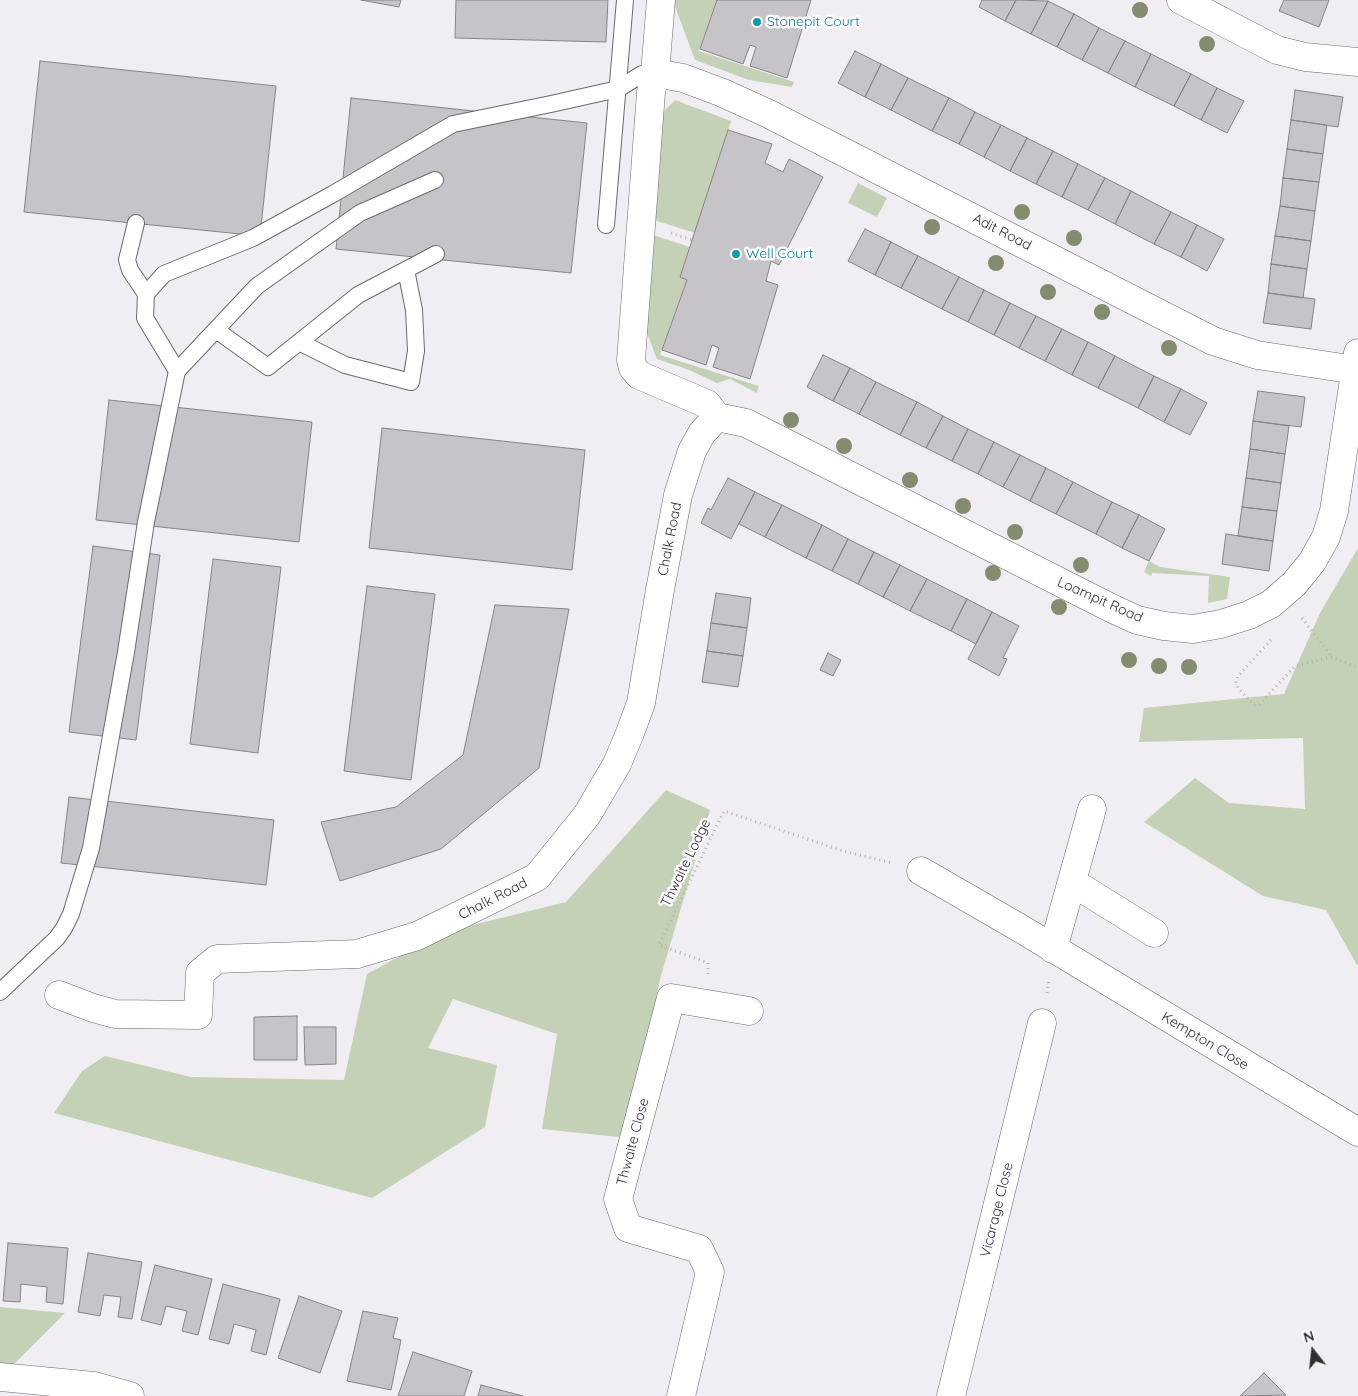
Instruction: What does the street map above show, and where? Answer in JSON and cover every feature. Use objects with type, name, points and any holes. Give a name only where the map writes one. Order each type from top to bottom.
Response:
[{"type":"street","points":[[661,0],[655,73],[651,92],[631,360],[633,368],[640,375],[707,404],[717,417]]},
{"type":"street","points":[[1181,0],[1277,50],[1305,57],[1358,62]]},
{"type":"street","name":"Adit Road","points":[[655,73],[683,78],[723,93],[769,114],[1214,341],[1257,355],[1357,362]]},
{"type":"street","name":"Loampit Road","points":[[717,417],[746,423],[1137,620],[1164,626],[1193,629],[1221,624],[1249,615],[1270,604],[1294,584],[1312,562],[1326,537],[1334,511],[1357,362]]},
{"type":"street","name":"Chalk Road","points":[[59,995],[115,1014],[198,1015],[200,973],[217,959],[357,954],[417,936],[536,877],[587,815],[617,764],[630,733],[640,703],[678,495],[692,451],[702,433],[717,417]]},
{"type":"street","points":[[1053,949],[1092,809]]},
{"type":"street","name":"Kempton Close","points":[[921,871],[1018,927],[1358,1132]]},
{"type":"street","points":[[1072,882],[1154,933]]},
{"type":"street","name":"Thwaite Close","points":[[681,1396],[710,1272],[699,1249],[628,1228],[618,1199],[671,998],[749,1011]]},
{"type":"street","name":"Vicarage Close","points":[[951,1396],[1042,1023]]},
{"type":"street","points":[[0,1377],[94,1386],[130,1396]]},
{"type":"lane","points":[[606,225],[625,0]]},
{"type":"lane","points":[[146,294],[164,274],[253,238],[334,194],[453,124],[618,88],[642,74],[655,73]]},
{"type":"lane","points":[[0,992],[57,938],[64,928],[71,914],[91,848],[126,652],[146,522],[177,371],[257,286],[360,213],[435,180]]},
{"type":"lane","points":[[136,223],[127,260],[130,270],[146,294],[145,318],[177,371]]},
{"type":"lane","points":[[216,330],[268,367],[358,295],[436,254]]},
{"type":"lane","points":[[299,342],[345,365],[411,382],[416,351],[415,327],[414,310],[406,270]]},
{"type":"path","points":[[1283,594],[1331,657],[1358,667]]},
{"type":"path","points":[[1277,632],[1238,676],[1236,682],[1238,688],[1254,705],[1259,705],[1295,666],[1331,657]]},
{"type":"path","name":"Thwaite Lodge","points":[[705,1004],[708,963],[658,945],[724,811],[843,850],[921,871]]},
{"type":"path","points":[[1042,1023],[1053,949]]},
{"type":"green space","points":[[675,0],[717,0],[699,51],[794,82],[792,87],[749,80],[695,60],[674,4]]},
{"type":"green space","points":[[675,100],[731,121],[695,233],[654,220],[663,112]]},
{"type":"green space","points":[[858,183],[887,198],[877,217],[848,203]]},
{"type":"green space","points":[[653,235],[690,247],[680,277],[687,280],[660,355],[759,386],[757,393],[730,379],[717,383],[689,370],[657,359],[645,328]]},
{"type":"green space","points":[[1358,548],[1357,965],[1326,910],[1263,896],[1144,822],[1195,778],[1229,803],[1305,809],[1303,738],[1139,742],[1144,708],[1284,694],[1320,613]]},
{"type":"green space","points":[[1149,561],[1160,567],[1230,577],[1227,599],[1208,603],[1209,576],[1152,573],[1151,576],[1144,572]]},
{"type":"green space","points":[[666,790],[710,810],[660,979],[628,1138],[542,1129],[557,1034],[453,999],[428,1048],[497,1065],[485,1127],[372,1198],[54,1113],[82,1071],[105,1056],[191,1077],[344,1080],[367,974],[444,932],[566,902]]},
{"type":"green space","points":[[0,1307],[65,1313],[12,1366],[0,1365]]},
{"type":"building","points":[[361,0],[401,0],[399,7]]},
{"type":"building","points":[[456,0],[608,0],[606,42],[455,38]]},
{"type":"building","name":"Stonepit Court","points":[[717,0],[811,0],[787,78],[750,66],[756,47],[750,45],[743,64],[700,49]]},
{"type":"building","points":[[982,0],[1016,0],[1005,21],[979,7]]},
{"type":"building","points":[[1016,0],[1048,1],[1031,34],[1005,21]]},
{"type":"building","points":[[1284,0],[1329,0],[1319,27],[1279,11]]},
{"type":"building","points":[[1048,1],[1074,14],[1057,47],[1031,34]]},
{"type":"building","points":[[1074,14],[1099,28],[1082,60],[1057,47]]},
{"type":"building","points":[[1099,28],[1125,41],[1108,73],[1082,60]]},
{"type":"building","points":[[1125,41],[1151,54],[1135,87],[1108,73]]},
{"type":"building","points":[[855,51],[881,64],[865,97],[838,83]]},
{"type":"building","points":[[1151,54],[1191,74],[1174,106],[1135,87]]},
{"type":"building","points":[[40,61],[276,86],[260,236],[24,212]]},
{"type":"building","points":[[881,64],[908,78],[891,110],[865,97]]},
{"type":"building","points":[[1191,74],[1217,88],[1201,120],[1174,106]]},
{"type":"building","points":[[908,78],[949,98],[932,131],[891,110]]},
{"type":"building","points":[[1217,88],[1244,101],[1227,133],[1201,120]]},
{"type":"building","points":[[1295,90],[1343,97],[1338,127],[1291,120]]},
{"type":"building","points":[[351,98],[587,123],[571,273],[336,249]]},
{"type":"building","points":[[949,98],[975,112],[959,144],[932,131]]},
{"type":"building","points":[[975,112],[1001,125],[984,157],[959,144]]},
{"type":"building","points":[[1291,120],[1327,125],[1323,154],[1287,149]]},
{"type":"building","points":[[1001,125],[1027,138],[1010,171],[984,157]]},
{"type":"building","name":"Well Court","points":[[728,130],[772,144],[765,163],[783,172],[789,159],[823,177],[779,265],[771,261],[766,281],[778,285],[750,379],[713,367],[719,348],[712,345],[706,365],[662,350],[687,280],[680,277]]},
{"type":"building","points":[[1027,138],[1053,151],[1036,184],[1010,171]]},
{"type":"building","points":[[1287,149],[1323,154],[1319,182],[1283,178]]},
{"type":"building","points":[[1053,151],[1078,164],[1062,197],[1036,184]]},
{"type":"building","points":[[1078,164],[1105,178],[1088,210],[1062,197]]},
{"type":"building","points":[[1105,178],[1131,191],[1115,224],[1088,210]]},
{"type":"building","points":[[1283,178],[1319,182],[1315,211],[1280,206]]},
{"type":"building","points":[[1131,191],[1171,212],[1154,244],[1115,224]]},
{"type":"building","points":[[1280,206],[1315,211],[1311,241],[1275,236]]},
{"type":"building","points":[[1171,212],[1197,225],[1181,257],[1154,244]]},
{"type":"building","points":[[1197,225],[1224,239],[1207,271],[1181,257]]},
{"type":"building","points":[[865,229],[891,242],[875,275],[848,261]]},
{"type":"building","points":[[1275,236],[1311,241],[1307,269],[1271,264]]},
{"type":"building","points":[[891,242],[918,256],[901,288],[875,275]]},
{"type":"building","points":[[918,256],[959,277],[942,309],[901,288]]},
{"type":"building","points":[[1271,264],[1307,269],[1303,298],[1268,293]]},
{"type":"building","points":[[959,277],[984,290],[968,322],[942,309]]},
{"type":"building","points":[[984,290],[1010,303],[994,335],[968,322]]},
{"type":"building","points":[[1268,293],[1315,299],[1311,329],[1263,323]]},
{"type":"building","points":[[1010,303],[1036,316],[1019,348],[994,335]]},
{"type":"building","points":[[1036,316],[1062,329],[1045,361],[1019,348]]},
{"type":"building","points":[[1062,329],[1088,342],[1072,375],[1045,361]]},
{"type":"building","points":[[1088,342],[1115,356],[1098,388],[1072,375]]},
{"type":"building","points":[[823,355],[850,368],[833,401],[807,387]]},
{"type":"building","points":[[1115,356],[1154,376],[1138,408],[1098,388]]},
{"type":"building","points":[[850,368],[876,382],[859,414],[833,401]]},
{"type":"building","points":[[1154,376],[1181,389],[1164,422],[1138,408]]},
{"type":"building","points":[[876,382],[917,402],[900,435],[859,414]]},
{"type":"building","points":[[1181,389],[1207,403],[1190,435],[1164,422]]},
{"type":"building","points":[[1258,391],[1305,397],[1301,427],[1253,421]]},
{"type":"building","points":[[109,400],[312,422],[299,542],[96,520]]},
{"type":"building","points":[[917,402],[943,416],[926,448],[900,435]]},
{"type":"building","points":[[943,416],[968,429],[952,461],[926,448]]},
{"type":"building","points":[[1253,421],[1289,426],[1285,454],[1250,449]]},
{"type":"building","points":[[382,428],[585,450],[572,570],[369,548]]},
{"type":"building","points":[[968,429],[994,442],[978,474],[952,461]]},
{"type":"building","points":[[994,442],[1020,455],[1003,487],[978,474]]},
{"type":"building","points":[[1250,449],[1285,454],[1281,483],[1246,478]]},
{"type":"building","points":[[1020,455],[1046,468],[1030,501],[1003,487]]},
{"type":"building","points":[[1046,468],[1073,482],[1056,514],[1030,501]]},
{"type":"building","points":[[728,478],[755,492],[731,539],[701,523],[708,508],[711,510]]},
{"type":"building","points":[[1246,478],[1281,483],[1277,511],[1242,507]]},
{"type":"building","points":[[1073,482],[1112,502],[1096,534],[1056,514]]},
{"type":"building","points":[[755,492],[782,505],[765,537],[739,524]]},
{"type":"building","points":[[1112,502],[1139,515],[1122,548],[1096,534]]},
{"type":"building","points":[[782,505],[822,525],[806,558],[765,537]]},
{"type":"building","points":[[1242,507],[1277,511],[1273,541],[1238,536]]},
{"type":"building","points":[[1139,515],[1165,529],[1149,561],[1122,548]]},
{"type":"building","points":[[822,525],[848,539],[832,571],[806,558]]},
{"type":"building","points":[[1226,534],[1273,541],[1269,571],[1222,564]]},
{"type":"building","points":[[848,539],[874,552],[858,584],[832,571]]},
{"type":"building","points":[[93,546],[160,555],[136,740],[69,732]]},
{"type":"building","points":[[874,552],[900,565],[883,597],[858,584]]},
{"type":"building","points":[[213,559],[281,567],[258,753],[190,744]]},
{"type":"building","points":[[900,565],[927,579],[910,611],[883,597]]},
{"type":"building","points":[[927,579],[967,599],[951,631],[910,611]]},
{"type":"building","points":[[367,586],[435,594],[411,780],[344,771]]},
{"type":"building","points":[[716,593],[751,598],[747,628],[711,623]]},
{"type":"building","points":[[967,599],[992,612],[976,644],[951,631]]},
{"type":"building","points":[[495,605],[569,609],[539,768],[441,849],[340,881],[321,822],[396,807],[463,755]]},
{"type":"building","points":[[992,612],[1019,626],[1003,658],[1007,659],[999,676],[968,659]]},
{"type":"building","points":[[711,623],[747,628],[743,656],[707,651]]},
{"type":"building","points":[[707,651],[743,656],[738,687],[702,682]]},
{"type":"building","points":[[828,653],[841,660],[833,676],[820,670]]},
{"type":"building","points":[[69,797],[274,820],[266,885],[61,863]]},
{"type":"building","points":[[297,1016],[297,1060],[254,1060],[254,1017]]},
{"type":"building","points":[[304,1027],[336,1027],[336,1064],[305,1065]]},
{"type":"building","points":[[8,1243],[68,1248],[63,1304],[46,1302],[47,1287],[21,1284],[20,1302],[3,1301]]},
{"type":"building","points":[[88,1253],[142,1262],[132,1319],[118,1317],[121,1297],[104,1295],[100,1316],[78,1312]]},
{"type":"building","points":[[155,1265],[212,1279],[198,1335],[182,1331],[187,1311],[166,1306],[161,1325],[141,1320]]},
{"type":"building","points":[[223,1284],[280,1299],[266,1355],[251,1351],[256,1330],[234,1324],[229,1344],[209,1339]]},
{"type":"building","points":[[299,1296],[342,1311],[320,1373],[278,1358]]},
{"type":"building","points":[[363,1311],[398,1318],[393,1338],[401,1340],[391,1390],[347,1381]]},
{"type":"building","points":[[413,1352],[472,1371],[464,1396],[398,1396]]},
{"type":"building","points":[[1264,1373],[1286,1395],[1240,1396]]},
{"type":"building","points":[[481,1385],[523,1396],[478,1396]]},
{"type":"place","name":"Stonepit Court","points":[[757,22]]},
{"type":"place","name":"Well Court","points":[[736,254]]}]
